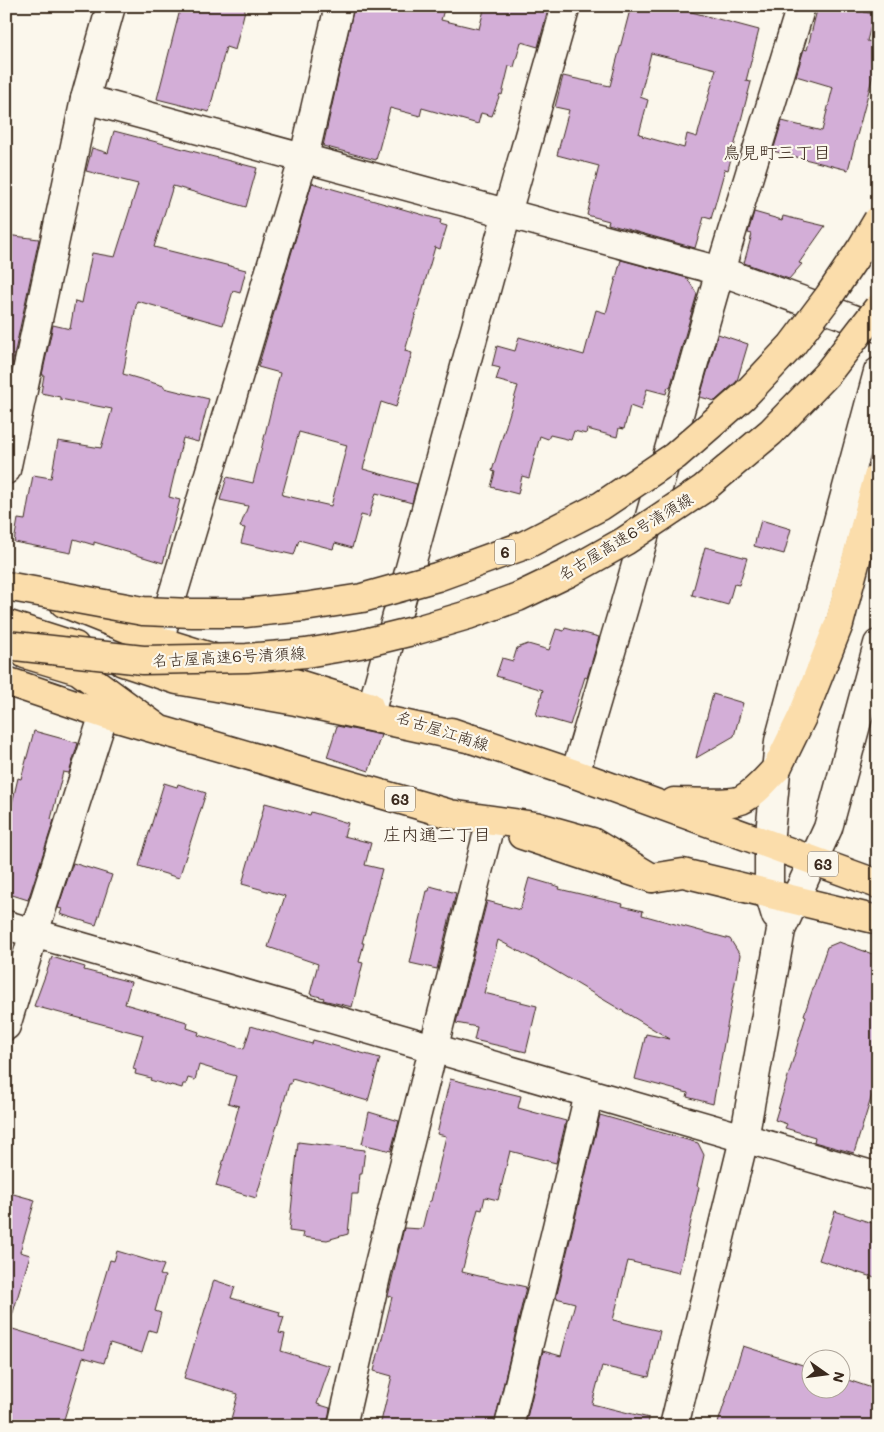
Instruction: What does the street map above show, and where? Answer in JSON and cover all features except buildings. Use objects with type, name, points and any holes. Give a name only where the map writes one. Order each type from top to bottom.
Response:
[{"type":"main road","name":"6","points":[[6,586],[143,611],[192,614],[246,613],[362,598],[437,577],[525,545],[601,506],[675,456],[744,396],[792,345],[829,296],[878,220]]},
{"type":"main road","name":"名古屋高速6号清須線","points":[[6,646],[143,660],[247,658],[306,653],[360,644],[417,630],[468,615],[518,596],[568,573],[625,541],[703,489],[771,432],[826,374],[878,308]]},
{"type":"main road","points":[[650,802],[715,803],[740,800],[757,789],[777,768],[802,717],[839,624],[878,477]]},
{"type":"main road","name":"名古屋江南線","points":[[6,579],[159,641],[472,738],[878,884]]},
{"type":"main road","points":[[6,624],[177,680],[472,738]]},
{"type":"main road","points":[[6,646],[78,670],[160,730],[450,814],[535,826],[592,842],[652,878]]},
{"type":"main road","name":"63","points":[[6,681],[104,714],[490,824],[652,878],[683,873],[878,920]]},
{"type":"street","points":[[6,470],[84,99],[112,6]]},
{"type":"street","points":[[159,641],[304,157],[338,6]]},
{"type":"street","points":[[372,707],[507,213],[566,6]]},
{"type":"street","points":[[575,774],[720,270],[801,6]]},
{"type":"street","points":[[84,99],[720,270],[878,328]]},
{"type":"street","points":[[781,930],[769,893],[769,844],[779,741],[878,372]]},
{"type":"street","points":[[674,1426],[744,1139],[781,930],[828,828],[878,644]]},
{"type":"street","points":[[6,1026],[104,714]]},
{"type":"street","points":[[342,1426],[377,1272],[490,824]]},
{"type":"street","points":[[6,925],[878,1177]]},
{"type":"street","points":[[509,1426],[589,1094]]},
{"type":"district","name":"鳥見町三丁目","points":[[777,152]]},
{"type":"district","name":"庄内通二丁目","points":[[437,834]]}]
